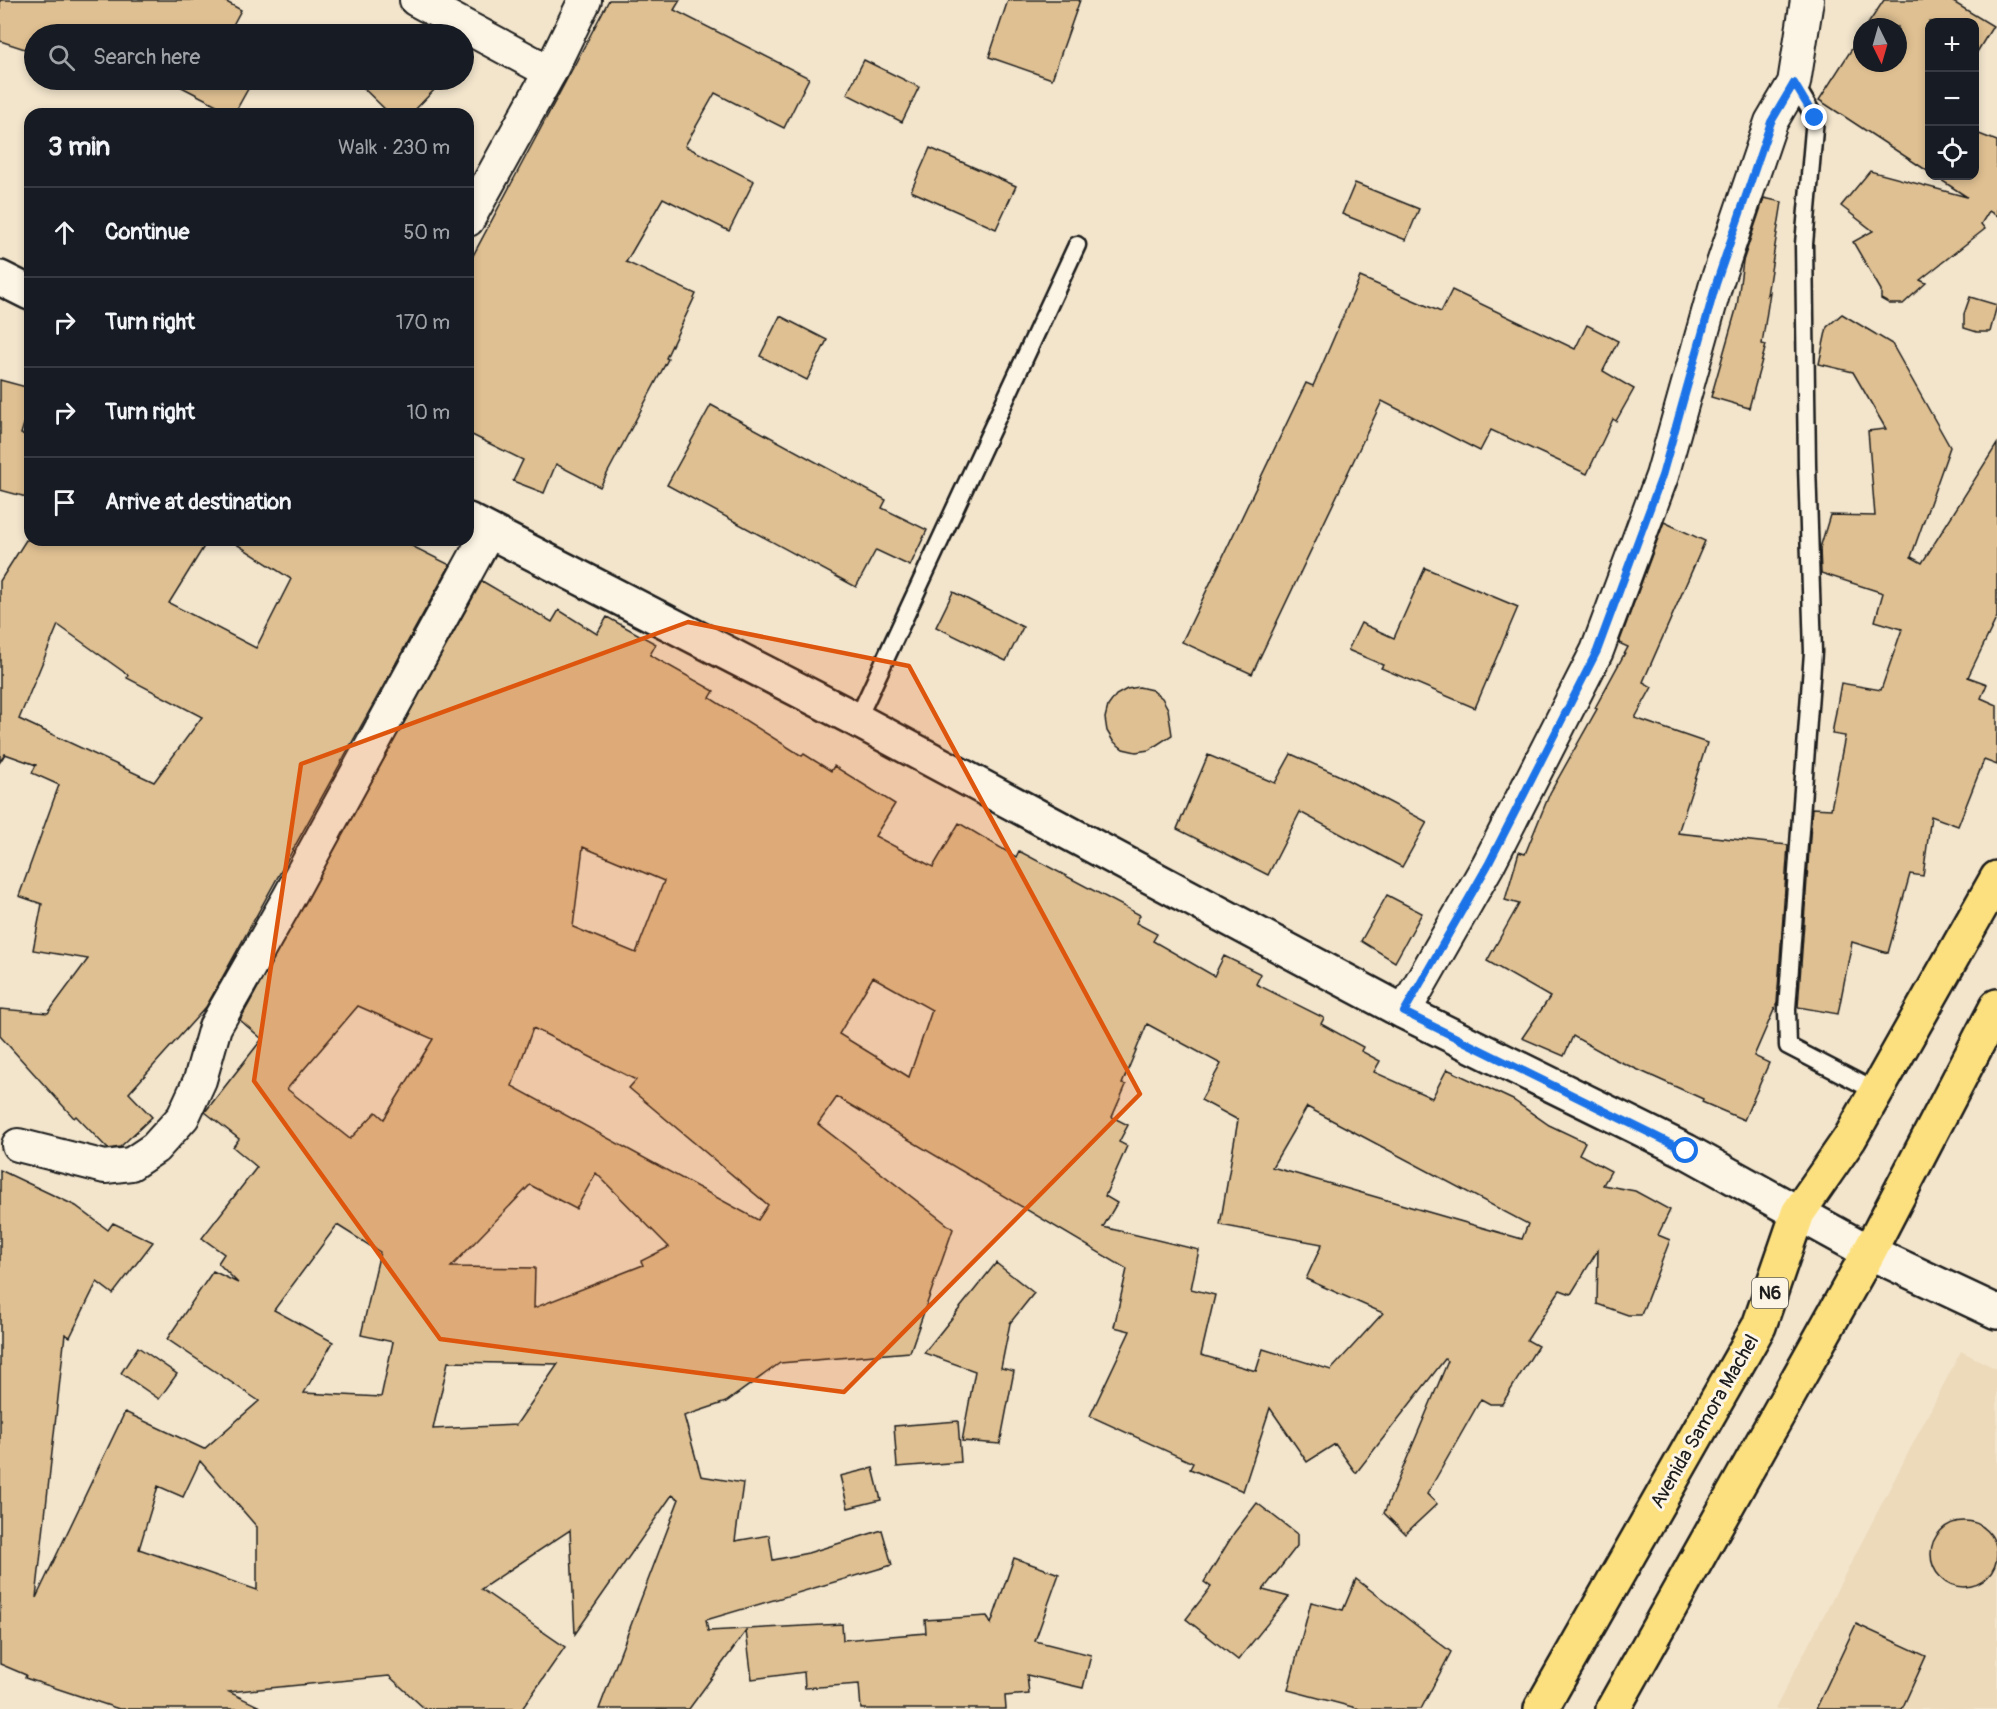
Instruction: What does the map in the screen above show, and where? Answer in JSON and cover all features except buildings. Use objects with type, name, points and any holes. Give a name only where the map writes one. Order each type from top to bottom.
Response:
[{"type":"highway","name":"Avenida Samora Machel","points":[[1541,1709],[1758,1326],[1798,1213],[1850,1138],[1997,879]]},
{"type":"highway","points":[[1613,1709],[1869,1252],[1997,1006]]},
{"type":"street","points":[[416,0],[461,24]]},
{"type":"street","points":[[474,209],[550,72],[585,0]]},
{"type":"street","points":[[1404,1012],[1488,865],[1597,651],[1662,476],[1716,284],[1771,122],[1794,83],[1807,0]]},
{"type":"street","points":[[474,31],[550,72]]},
{"type":"street","points":[[0,278],[24,290]]},
{"type":"street","points":[[478,525],[857,720],[1404,1012],[1686,1151],[1869,1252],[1997,1312]]},
{"type":"street","points":[[18,1145],[105,1167],[131,1164],[155,1148],[183,1117],[200,1080],[215,1027],[288,899],[467,546]]},
{"type":"lane","points":[[1794,83],[1815,118],[1804,244],[1806,465],[1813,652],[1787,1009],[1788,1046],[1876,1092]]},
{"type":"lane","points":[[857,720],[1077,245]]},
{"type":"highlighted area","points":[[688,622],[909,666],[1140,1094],[844,1392],[440,1339],[254,1081],[301,764]]},
{"type":"shaded area","points":[[1961,1351],[1997,1369],[1997,1709],[1775,1709]]},
{"type":"route","points":[[1686,1151],[1404,1012],[1488,865],[1597,651],[1662,476],[1716,284],[1771,122],[1794,83],[1815,118]]}]
